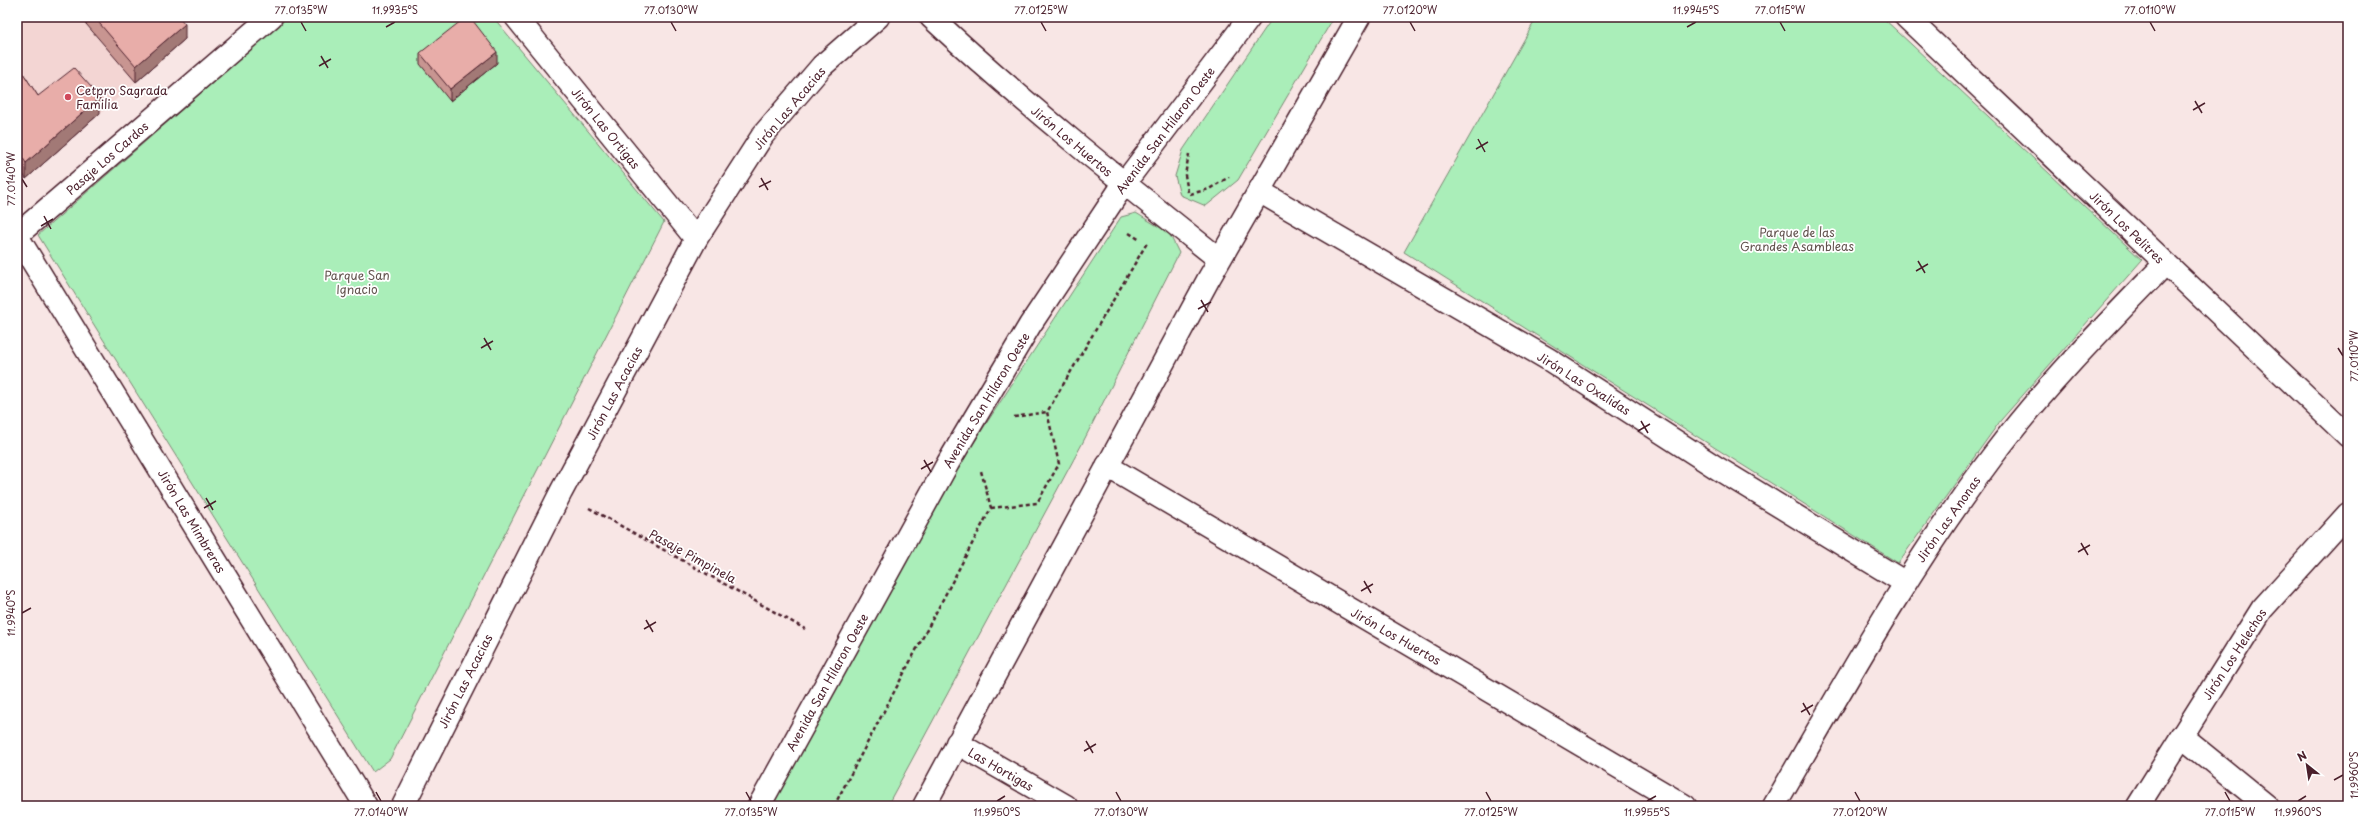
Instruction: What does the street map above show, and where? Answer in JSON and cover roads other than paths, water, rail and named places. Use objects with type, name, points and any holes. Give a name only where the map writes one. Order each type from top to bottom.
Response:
[{"type":"street","name":"Pasaje Los Cardos","points":[[17,236],[270,17]]},
{"type":"street","name":"Jirón Las Ortigas","points":[[516,17],[696,239]]},
{"type":"street","name":"Jirón Las Acacias","points":[[403,806],[561,492],[696,239],[763,135],[822,66],[878,17]]},
{"type":"street","name":"Jirón Los Huertos","points":[[930,17],[987,70],[1123,184],[1219,260]]},
{"type":"street","name":"Avenida San Hilaron Oeste","points":[[760,806],[948,463],[1030,325],[1123,184],[1250,17]]},
{"type":"street","points":[[924,806],[1219,260],[1259,190],[1278,161],[1359,17]]},
{"type":"street","name":"Jirón Los Pelitres","points":[[1906,17],[2348,436]]},
{"type":"street","name":"Jirón Las Oxalidas","points":[[1259,190],[1548,359],[1717,468],[1904,582]]},
{"type":"street","name":"Jirón Las Mimbreras","points":[[17,236],[366,806]]},
{"type":"street","name":"Jirón Las Anonas","points":[[1774,806],[1904,582],[1992,456],[2062,371],[2165,264]]},
{"type":"street","name":"Jirón Los Huertos","points":[[1107,466],[1685,806]]},
{"type":"street","name":"Jirón Los Helechos","points":[[2138,806],[2262,609],[2348,514]]},
{"type":"street","points":[[2181,736],[2267,806]]},
{"type":"street","name":"Las Hortigas","points":[[957,743],[1066,806]]},
{"type":"place","name":"Cetpro Sagrada Familia","points":[[68,97]]},
{"type":"park label","name":"Parque de las Grandes Asambleas","points":[[1797,239]]},
{"type":"park label","name":"Parque San Ignacio","points":[[357,282]]}]
